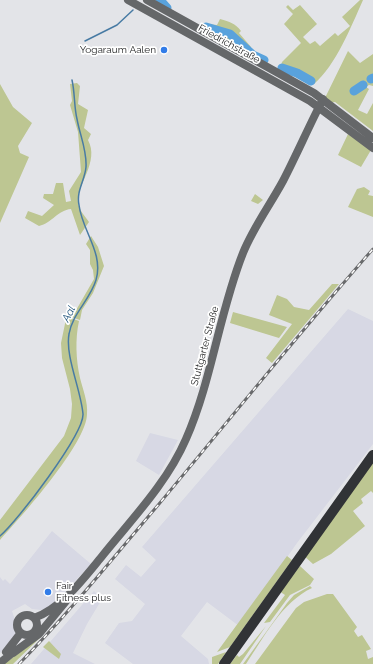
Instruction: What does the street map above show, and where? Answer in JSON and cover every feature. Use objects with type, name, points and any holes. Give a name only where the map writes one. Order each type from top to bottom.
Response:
[{"type":"highway","points":[[224,664],[373,456]]},
{"type":"main road","name":"Friedrichstraße","points":[[128,0],[273,80],[319,108],[373,148]]},
{"type":"main road","name":"Friedrichstraße","points":[[147,0],[323,99],[353,124],[373,138]]},
{"type":"main road","name":"Stuttgarter Straße","points":[[24,635],[17,628],[19,619],[28,615],[34,618],[49,611],[80,581],[153,493],[169,470],[185,441],[199,404],[224,312],[243,254],[256,226],[294,161],[323,99]]},
{"type":"main road","name":"Stuttgarter Straße","points":[[0,658],[24,635],[33,634],[37,626],[52,615],[71,595],[80,581]]},
{"type":"main road","points":[[13,654],[39,634],[71,595]]},
{"type":"main road","points":[[34,618],[37,626]]},
{"type":"main road","name":"Stuttgarter Straße","points":[[0,663],[13,654],[24,635]]},
{"type":"shaded area","points":[[348,309],[373,321],[373,444],[297,543],[239,626],[207,602],[181,636],[208,659],[209,664],[133,664],[105,643],[119,623],[132,621],[145,604],[115,579],[126,565],[141,577],[156,560],[142,547]]},
{"type":"shaded area","points":[[150,433],[178,440],[159,475],[136,461]]},
{"type":"shaded area","points":[[52,531],[91,564],[52,606],[41,610],[32,609],[25,604],[12,611],[15,620],[15,636],[0,653],[0,577],[3,581],[5,579],[10,584]]},
{"type":"shaded area","points":[[94,591],[102,599],[87,624],[73,653],[95,664],[31,664]]},
{"type":"green space","points":[[360,0],[363,0],[336,56],[322,76],[314,84],[310,84],[280,69],[282,62],[301,43],[284,24],[293,14],[286,7],[288,5],[293,10],[300,5],[317,24],[303,37],[310,44],[315,41],[320,46],[335,33],[338,36],[350,26],[342,17]]},
{"type":"green space","points":[[220,19],[232,23],[239,28],[241,31],[239,33],[251,47],[251,54],[240,46],[217,35],[206,27],[207,24],[217,25]]},
{"type":"green space","points":[[348,51],[360,63],[373,54],[373,86],[369,85],[366,87],[369,89],[358,110],[367,114],[373,103],[373,131],[335,102],[329,103],[324,100]]},
{"type":"green space","points":[[77,83],[80,86],[78,104],[88,110],[84,128],[91,134],[88,140],[91,148],[90,165],[78,196],[78,203],[81,211],[89,222],[80,235],[71,209],[62,212],[48,222],[39,226],[25,218],[28,211],[42,216],[54,205],[43,198],[44,194],[53,194],[56,183],[63,183],[66,202],[71,201],[69,191],[81,172],[78,132],[70,105],[72,101],[70,84]]},
{"type":"green space","points":[[0,84],[13,107],[32,123],[18,146],[20,153],[29,157],[0,223]]},
{"type":"green space","points":[[348,134],[371,150],[361,167],[338,155]]},
{"type":"green space","points":[[364,187],[370,191],[368,195],[373,196],[373,217],[348,207],[357,189]]},
{"type":"green space","points":[[255,194],[263,200],[258,204],[251,201]]},
{"type":"green space","points":[[91,236],[98,247],[104,266],[93,293],[82,310],[80,320],[68,316],[70,312],[75,312],[94,279],[93,270],[90,264],[90,250],[86,244]]},
{"type":"green space","points":[[332,284],[339,284],[272,363],[266,358],[292,324],[269,315],[277,295],[287,299],[294,307],[309,310]]},
{"type":"green space","points":[[233,312],[287,327],[279,338],[230,323]]},
{"type":"green space","points":[[68,317],[79,321],[76,350],[80,378],[87,405],[87,414],[84,427],[65,461],[37,498],[0,540],[0,520],[64,436],[71,418],[72,404],[70,389],[62,358],[61,343],[66,319]]},
{"type":"green space","points":[[373,459],[373,493],[371,491],[361,499],[363,503],[353,511],[365,526],[331,554],[313,564],[303,555]]},
{"type":"green space","points":[[287,556],[292,560],[230,647],[217,652]]},
{"type":"green space","points":[[300,566],[314,579],[310,585],[290,595],[270,622],[264,623],[285,595],[279,591]]},
{"type":"green space","points":[[310,586],[312,588],[301,594],[274,621],[294,595]]},
{"type":"green space","points":[[327,594],[333,594],[357,627],[354,631],[358,637],[362,635],[371,649],[366,651],[368,659],[373,657],[373,664],[255,664],[296,608],[304,602]]},
{"type":"green space","points":[[274,621],[246,664],[243,664]]},
{"type":"green space","points":[[266,626],[240,664],[230,664],[237,655],[239,657],[243,654]]},
{"type":"green space","points":[[43,635],[13,664],[4,664]]},
{"type":"green space","points":[[49,641],[61,654],[59,659],[43,647]]},
{"type":"green space","points":[[226,652],[218,664],[212,664],[212,657]]},
{"type":"waterway","points":[[160,0],[167,8]]},
{"type":"waterway","name":"Aal","points":[[85,41],[117,25],[133,10]]},
{"type":"waterway","points":[[206,27],[230,34],[253,55],[264,60]]},
{"type":"waterway","points":[[282,68],[297,73],[311,81]]},
{"type":"waterway","name":"Aal","points":[[0,536],[34,497],[62,458],[73,440],[83,414],[68,343],[71,327],[77,313],[90,294],[96,280],[98,270],[95,251],[84,224],[78,200],[85,172],[86,161],[76,114],[72,80]]},
{"type":"waterway","points":[[354,91],[363,85]]},
{"type":"railway","points":[[19,664],[56,625],[373,249]]},
{"type":"place","name":"Yogaraum Aalen","points":[[164,50]]},
{"type":"place","name":"Fair Fitness plus","points":[[48,592]]}]
